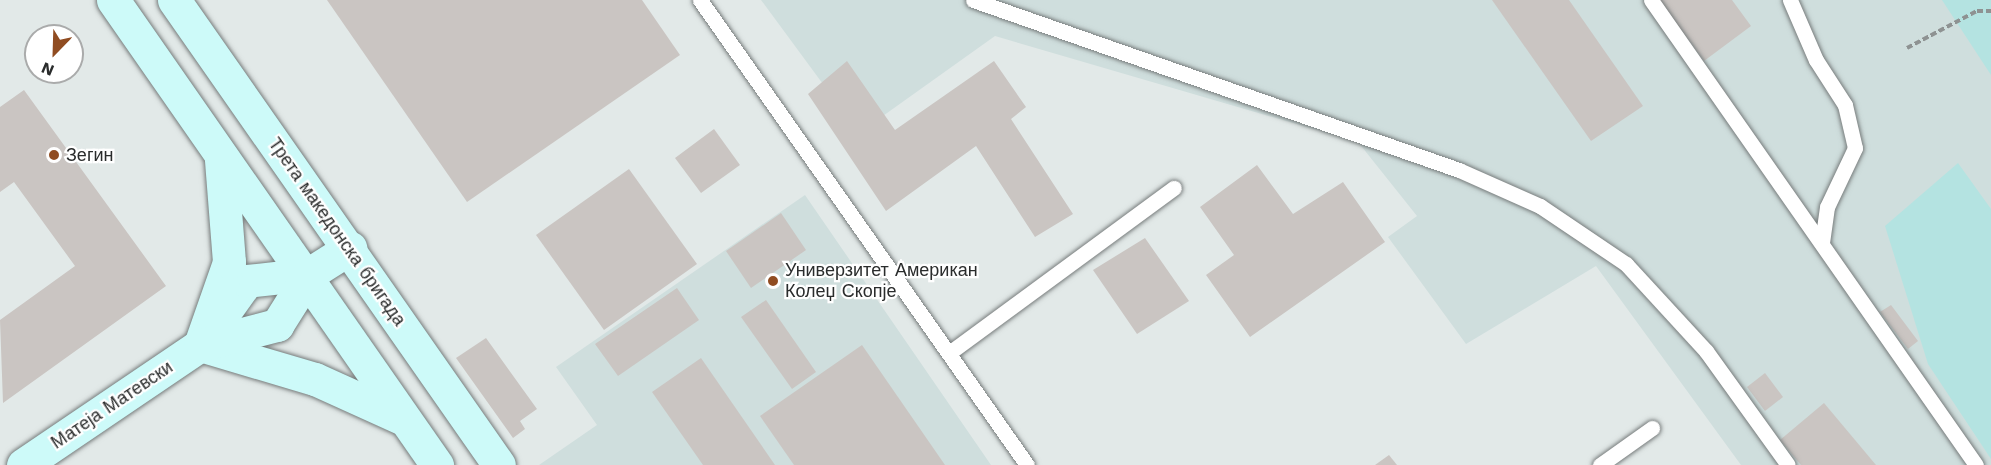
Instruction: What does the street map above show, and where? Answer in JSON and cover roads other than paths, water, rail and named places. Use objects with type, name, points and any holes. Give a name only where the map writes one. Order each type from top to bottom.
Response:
[{"type":"street","points":[[113,0],[221,159],[309,274],[437,465]]},
{"type":"street","name":"Трета македонска бригада","points":[[174,0],[350,248],[499,465]]},
{"type":"street","points":[[200,345],[229,262],[221,159]]},
{"type":"street","points":[[200,345],[246,282],[309,274],[350,248]]},
{"type":"street","points":[[200,345],[277,325],[309,274]]},
{"type":"street","points":[[200,345],[315,379],[405,420]]},
{"type":"street","name":"Матеја Матевски","points":[[23,465],[200,345]]},
{"type":"lane","points":[[700,0],[1027,465]]},
{"type":"lane","points":[[973,0],[1459,170],[1540,206],[1626,264],[1706,351],[1788,465]]},
{"type":"lane","points":[[1651,0],[1976,465]]},
{"type":"lane","points":[[1790,0],[1816,60],[1845,105],[1855,148],[1827,207],[1822,244]]},
{"type":"lane","points":[[949,353],[1174,188]]},
{"type":"lane","points":[[1600,465],[1653,428]]},
{"type":"place","name":"Зегин","points":[[54,155]]},
{"type":"place","name":"Универзитет Американ Колеџ Скопје","points":[[773,281]]}]
